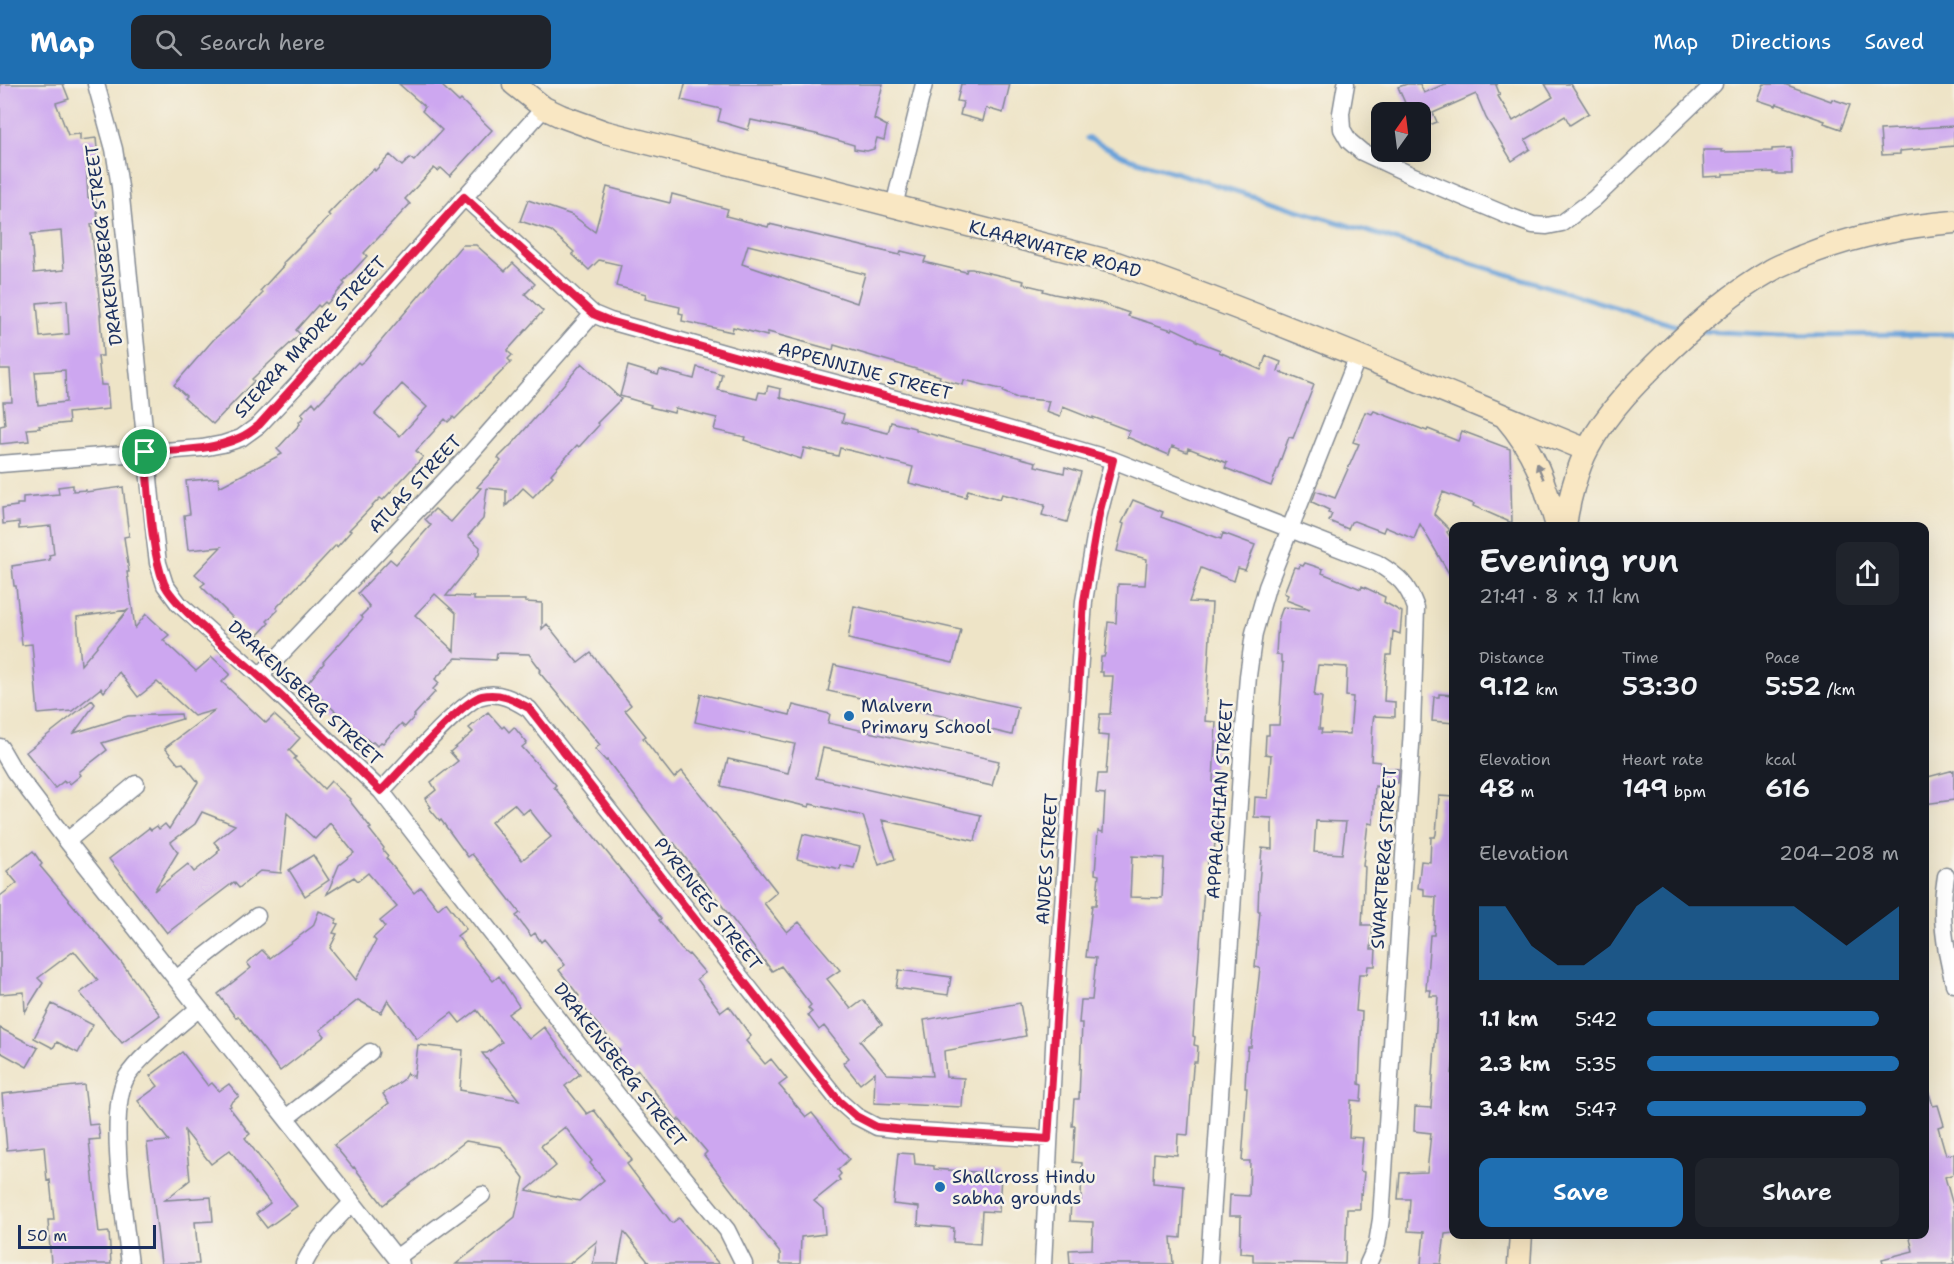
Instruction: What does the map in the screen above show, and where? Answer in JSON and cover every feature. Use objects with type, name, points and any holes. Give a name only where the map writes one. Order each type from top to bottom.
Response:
[{"type":"street","name":"DRAKENSBERG STREET","points":[[96,84],[114,149],[120,188],[154,538],[158,563],[165,585],[179,604],[260,676],[381,791],[629,1110],[727,1230],[744,1264]]},
{"type":"street","name":"KLAARWATER ROAD","points":[[514,84],[544,108],[605,132],[1116,263],[1176,284],[1358,356],[1587,450]]},
{"type":"street","points":[[894,206],[924,84]]},
{"type":"street","points":[[1346,84],[1341,113],[1342,129],[1349,141],[1362,152],[1510,217],[1533,225],[1547,226],[1562,223],[1587,204],[1714,84]]},
{"type":"street","name":"SIERRA MADRE STREET","points":[[0,464],[202,448],[241,438],[259,425],[544,108]]},
{"type":"street","name":"APPENNINE STREET","points":[[464,197],[593,314],[636,330],[987,423],[1113,460],[1289,528]]},
{"type":"street","points":[[1566,522],[1587,450],[1608,416],[1641,378],[1691,330],[1732,296],[1771,270],[1833,244],[1910,225],[1954,222]]},
{"type":"street","name":"ATLAS STREET","points":[[260,676],[470,454],[593,314]]},
{"type":"street","name":"APPALACHIAN STREET","points":[[1209,1264],[1248,676],[1254,633],[1267,587],[1289,528],[1358,356]]},
{"type":"street","points":[[1504,416],[1533,455],[1543,478],[1556,522]]},
{"type":"street","name":"ANDES STREET","points":[[1043,1264],[1048,1139],[1084,601],[1099,514],[1113,460]]},
{"type":"street","name":"SWARTBERG STREET","points":[[1289,528],[1377,563],[1395,574],[1410,589],[1416,608],[1412,729],[1381,1219],[1377,1244],[1368,1264]]},
{"type":"street","name":"PYRENEES STREET","points":[[381,791],[462,707],[480,696],[497,694],[512,699],[529,708],[839,1101],[856,1116],[877,1127],[1048,1139]]},
{"type":"street","points":[[0,747],[14,771],[67,841],[398,1261],[482,1195]]},
{"type":"street","points":[[67,841],[136,784]]},
{"type":"street","points":[[1946,876],[1942,913],[1945,947],[1954,984]]},
{"type":"street","points":[[176,979],[257,916]]},
{"type":"street","points":[[130,1264],[117,1122],[121,1095],[126,1078],[138,1064],[198,1008]]},
{"type":"street","points":[[286,1118],[370,1052]]},
{"type":"street","points":[[304,1264],[313,1247],[329,1226],[352,1203]]},
{"type":"street","points":[[1519,1264],[1521,1239]]},
{"type":"building","points":[[0,84],[63,84],[69,99],[56,103],[68,135],[80,134],[80,140],[96,138],[98,159],[86,161],[88,198],[96,198],[98,223],[91,224],[101,315],[103,356],[98,356],[101,385],[107,385],[109,409],[68,413],[69,423],[27,429],[29,441],[0,444],[0,426],[5,425],[3,402],[12,402],[10,369],[0,369]],"holes":[[[61,231],[64,270],[34,273],[31,234]],[[67,300],[69,334],[40,337],[37,303]],[[65,370],[66,402],[38,405],[35,372]]]},
{"type":"building","points":[[399,84],[440,84],[459,102],[461,100],[492,130],[450,176],[441,168],[438,171],[434,168],[405,199],[410,204],[364,253],[367,256],[343,282],[345,284],[327,304],[325,302],[320,307],[318,305],[296,330],[300,334],[252,379],[254,381],[213,424],[184,398],[186,396],[174,385],[214,339],[239,318],[263,293],[260,291],[284,265],[283,263],[330,216],[328,214],[348,193],[374,169],[375,171],[390,155],[402,166],[410,158],[414,161],[442,130],[422,111],[425,107]]},
{"type":"building","points":[[685,84],[883,84],[874,119],[887,126],[884,140],[877,138],[874,149],[867,151],[854,149],[854,145],[816,134],[751,120],[748,130],[718,121],[721,109],[681,100]]},
{"type":"building","points":[[961,84],[1010,84],[1003,113],[986,108],[983,121],[960,115],[963,102],[957,101]]},
{"type":"building","points":[[1420,84],[1424,93],[1445,84],[1498,84],[1496,85],[1500,95],[1498,96],[1513,121],[1553,97],[1545,84],[1571,84],[1589,113],[1570,125],[1565,116],[1525,140],[1530,149],[1512,161],[1486,118],[1476,94],[1433,113],[1437,122],[1431,124],[1431,102],[1405,102],[1398,87]]},
{"type":"building","points":[[1764,84],[1784,84],[1831,101],[1832,99],[1850,105],[1841,129],[1777,104],[1776,106],[1758,100]]},
{"type":"building","points":[[1954,126],[1954,146],[1882,155],[1880,130]]},
{"type":"building","points":[[1791,148],[1792,174],[1773,174],[1773,172],[1704,177],[1703,150],[1772,151],[1772,149]]},
{"type":"building","points":[[607,187],[670,203],[672,194],[728,209],[726,216],[768,227],[769,224],[900,255],[901,251],[926,257],[924,262],[966,272],[967,269],[972,269],[1024,281],[1023,284],[1044,289],[1043,291],[1100,303],[1129,313],[1128,316],[1172,330],[1173,328],[1196,341],[1220,350],[1219,352],[1261,370],[1266,356],[1281,362],[1278,371],[1314,385],[1293,438],[1289,437],[1271,486],[1225,468],[1227,463],[1188,448],[1187,452],[1172,446],[1169,455],[1127,437],[1130,431],[1093,417],[1093,419],[1063,407],[1060,417],[1046,412],[1049,401],[1017,398],[1003,392],[1004,390],[964,380],[963,385],[939,379],[940,376],[834,345],[833,350],[768,332],[767,336],[733,327],[732,332],[682,321],[683,314],[679,313],[680,307],[645,299],[646,294],[616,286],[621,265],[599,260],[589,270],[572,254],[574,252],[551,231],[520,221],[528,200],[572,215],[595,232]],"holes":[[[748,245],[865,274],[857,303],[742,264]]]},
{"type":"building","points":[[462,245],[476,245],[505,271],[513,263],[535,284],[525,294],[543,311],[507,351],[512,355],[508,359],[511,362],[455,419],[453,417],[448,422],[445,419],[416,451],[423,457],[383,500],[380,498],[349,530],[351,531],[337,547],[336,545],[276,608],[278,610],[257,636],[250,630],[248,633],[201,586],[205,583],[195,574],[221,547],[188,550],[184,515],[190,514],[186,481],[218,478],[219,487],[282,454],[277,449],[300,424],[299,422],[304,417],[301,414],[313,402],[316,406],[358,362],[360,364]],"holes":[[[402,384],[427,407],[400,436],[375,414]]]},
{"type":"building","points":[[582,363],[621,399],[597,423],[599,425],[579,447],[577,445],[533,497],[523,488],[506,506],[506,490],[487,488],[483,519],[468,536],[480,547],[479,555],[446,596],[474,597],[474,600],[525,600],[525,602],[542,603],[542,629],[547,624],[578,663],[591,653],[631,705],[625,710],[646,736],[643,738],[674,778],[682,771],[777,892],[764,903],[785,930],[787,932],[799,922],[840,970],[827,979],[851,1009],[863,1000],[882,1024],[860,1041],[887,1074],[932,1076],[924,1020],[1020,1003],[1026,1036],[944,1051],[946,1077],[964,1078],[962,1107],[874,1103],[875,1072],[860,1084],[843,1063],[849,1058],[824,1026],[819,1030],[808,1015],[812,1012],[808,1008],[811,1005],[781,966],[772,971],[674,843],[672,845],[607,760],[595,749],[600,745],[539,672],[541,670],[529,654],[497,653],[496,660],[456,658],[435,679],[439,683],[433,689],[435,692],[415,716],[405,727],[401,724],[383,743],[377,746],[306,685],[370,607],[358,593],[390,559],[396,564],[431,525],[425,519],[435,509],[451,522],[481,488],[477,487],[501,461],[498,458]],"holes":[[[435,594],[456,613],[454,651],[415,615]]]},
{"type":"building","points":[[628,366],[658,375],[660,370],[694,379],[697,367],[722,374],[718,390],[757,399],[759,392],[766,393],[768,386],[781,389],[780,397],[782,398],[844,414],[842,422],[888,433],[891,422],[1036,462],[1035,466],[1064,473],[1065,467],[1081,472],[1067,522],[1042,515],[1045,505],[1002,494],[1000,499],[968,490],[966,497],[909,483],[913,467],[881,458],[840,448],[838,456],[804,448],[801,459],[744,440],[745,437],[714,430],[717,418],[675,408],[674,413],[620,396]]},
{"type":"building","points":[[1374,411],[1458,441],[1462,431],[1510,449],[1512,522],[1443,492],[1434,514],[1449,529],[1447,532],[1449,535],[1449,573],[1420,524],[1414,539],[1385,527],[1383,532],[1354,521],[1348,529],[1329,521],[1332,514],[1328,513],[1329,510],[1312,502],[1316,491],[1335,498],[1359,444],[1353,442],[1365,412],[1372,414]]},
{"type":"building","points":[[73,485],[73,491],[86,490],[86,492],[123,487],[129,536],[124,537],[135,628],[146,614],[169,635],[163,640],[196,671],[212,657],[230,674],[222,682],[266,723],[274,715],[300,738],[289,750],[296,757],[294,759],[324,789],[331,781],[350,799],[384,848],[388,856],[386,858],[414,893],[421,887],[438,909],[446,902],[466,929],[457,936],[493,981],[499,976],[519,1006],[508,1014],[529,1039],[544,1027],[580,1074],[565,1086],[587,1114],[594,1110],[632,1160],[627,1164],[672,1223],[679,1218],[719,1264],[650,1264],[624,1232],[618,1264],[593,1264],[597,1241],[569,1264],[456,1264],[515,1217],[524,1178],[501,1147],[466,1141],[383,1205],[334,1145],[389,1103],[383,1094],[403,1080],[407,1073],[414,1077],[418,1045],[463,1050],[460,1090],[519,1100],[482,1053],[487,1053],[502,1042],[477,1010],[460,1023],[452,1013],[417,1039],[388,1000],[381,1013],[358,1000],[320,1030],[325,1036],[280,1071],[238,1016],[236,1018],[218,994],[251,968],[247,963],[262,950],[270,958],[313,926],[319,911],[337,919],[335,923],[338,924],[333,933],[337,934],[330,948],[356,980],[376,941],[373,938],[385,927],[380,921],[397,907],[368,873],[358,881],[354,877],[327,894],[339,865],[354,853],[330,823],[315,839],[287,813],[281,873],[260,871],[239,888],[234,882],[167,933],[109,859],[149,828],[151,830],[157,826],[159,829],[165,824],[169,829],[198,782],[183,763],[178,764],[165,748],[215,710],[194,716],[157,682],[138,697],[119,672],[104,692],[101,688],[72,711],[38,714],[32,644],[22,645],[12,566],[50,560],[49,555],[54,554],[51,526],[19,529],[19,522],[3,524],[2,508],[23,504],[23,497],[59,494],[58,487]],"holes":[[[128,610],[81,665],[77,617]],[[202,812],[235,825],[214,842],[220,849],[218,853],[194,872],[188,864],[154,891],[178,852],[171,842],[195,824]],[[565,1127],[604,1180],[579,1201],[527,1190],[556,1166],[541,1146]]]},
{"type":"building","points":[[1133,500],[1163,512],[1161,517],[1221,539],[1223,533],[1255,545],[1245,570],[1238,568],[1234,581],[1201,568],[1189,602],[1212,603],[1205,721],[1216,722],[1213,782],[1221,782],[1213,862],[1208,861],[1206,888],[1204,888],[1193,1036],[1195,1037],[1194,1045],[1198,1046],[1197,1062],[1194,1062],[1193,1067],[1188,1135],[1178,1134],[1177,1155],[1154,1153],[1153,1183],[1184,1186],[1181,1238],[1171,1237],[1173,1264],[1070,1264],[1069,1250],[1092,1249],[1093,1222],[1070,1221],[1071,1199],[1081,1200],[1082,1163],[1073,1162],[1075,1126],[1072,1126],[1074,1099],[1079,1099],[1081,1000],[1092,1000],[1096,958],[1086,957],[1092,905],[1096,905],[1099,875],[1095,874],[1098,831],[1103,832],[1105,794],[1096,793],[1098,774],[1106,774],[1109,736],[1098,735],[1100,714],[1110,714],[1113,676],[1103,676],[1103,672],[1100,672],[1101,657],[1105,654],[1108,622],[1116,623],[1118,584],[1145,585],[1147,559],[1117,551],[1124,524],[1122,523]],"holes":[[[1132,856],[1164,858],[1162,898],[1130,897]]]},
{"type":"building","points":[[1305,563],[1323,569],[1322,573],[1361,589],[1362,586],[1385,597],[1384,602],[1402,612],[1400,634],[1393,631],[1391,655],[1387,655],[1385,681],[1384,701],[1395,702],[1395,717],[1374,716],[1373,721],[1371,761],[1380,762],[1380,768],[1399,769],[1398,783],[1379,781],[1379,787],[1375,786],[1373,824],[1368,823],[1363,866],[1365,867],[1362,925],[1373,925],[1371,949],[1376,949],[1375,966],[1368,966],[1367,974],[1359,974],[1356,1011],[1362,1012],[1359,1084],[1362,1085],[1361,1101],[1351,1100],[1349,1137],[1363,1138],[1360,1171],[1364,1172],[1360,1209],[1347,1209],[1345,1264],[1253,1262],[1253,1254],[1240,1253],[1241,1216],[1229,1216],[1230,1195],[1249,1196],[1250,1161],[1242,1161],[1247,1088],[1245,1088],[1246,1068],[1248,1047],[1251,1047],[1260,968],[1255,967],[1262,848],[1272,849],[1272,818],[1254,817],[1255,797],[1268,798],[1271,755],[1265,754],[1266,735],[1269,735],[1269,725],[1279,725],[1283,663],[1281,655],[1276,654],[1278,621],[1283,607],[1310,609],[1286,600],[1288,595],[1284,593],[1294,567],[1303,566]],"holes":[[[1318,665],[1347,667],[1346,696],[1353,697],[1350,734],[1321,733],[1322,729],[1319,729],[1322,697],[1314,696]],[[1316,821],[1346,822],[1342,854],[1314,852]]]},
{"type":"building","points":[[854,606],[961,630],[953,663],[848,639]]},
{"type":"building","points":[[834,665],[1018,707],[1012,735],[987,729],[988,726],[828,691]]},
{"type":"building","points":[[701,694],[790,715],[793,705],[830,714],[828,723],[999,761],[992,786],[823,748],[816,778],[981,815],[975,841],[882,820],[895,859],[879,865],[863,816],[810,804],[809,807],[721,786],[728,759],[788,773],[795,744],[695,722]]},
{"type":"building","points":[[1439,694],[1449,695],[1449,723],[1432,721],[1434,697],[1439,697]]},
{"type":"building","points":[[92,700],[95,704],[74,733],[128,716],[181,714],[182,719],[102,743],[107,750],[79,772],[81,775],[70,784],[64,781],[55,788],[26,752]]},
{"type":"building","points":[[488,712],[502,728],[504,726],[509,732],[514,727],[527,743],[522,747],[556,785],[554,787],[661,919],[659,920],[681,949],[689,954],[705,973],[697,979],[721,1012],[729,1006],[751,1036],[746,1041],[765,1064],[771,1059],[787,1079],[779,1085],[806,1117],[812,1113],[849,1159],[838,1170],[841,1174],[838,1177],[840,1180],[814,1201],[823,1209],[825,1234],[801,1237],[800,1264],[780,1264],[780,1253],[704,1155],[707,1152],[679,1119],[677,1121],[638,1070],[629,1077],[612,1056],[620,1051],[576,999],[579,996],[559,970],[565,965],[544,939],[541,942],[535,933],[531,936],[516,916],[520,913],[495,881],[472,854],[468,857],[441,820],[429,808],[431,807],[425,799],[436,790],[431,782],[458,761],[450,752],[473,732],[469,728]],"holes":[[[514,804],[523,814],[529,809],[551,837],[522,860],[491,822]]]},
{"type":"building","points":[[1954,770],[1954,800],[1929,803],[1929,777]]},
{"type":"building","points":[[1439,796],[1449,797],[1449,1234],[1445,1234],[1441,1264],[1421,1264],[1424,1232],[1408,1231],[1410,1199],[1398,1199],[1400,1173],[1427,1172],[1431,1133],[1414,1131],[1415,1107],[1431,1108],[1438,996],[1430,996],[1431,990],[1426,990],[1430,935],[1434,935],[1436,897],[1424,896],[1424,889],[1418,888],[1421,861],[1430,862],[1431,837],[1435,837]]},
{"type":"building","points":[[803,834],[860,847],[854,868],[841,865],[840,869],[797,859]]},
{"type":"building","points":[[33,851],[42,864],[40,866],[121,962],[160,1015],[122,1043],[80,993],[98,980],[74,951],[38,978],[43,983],[25,1012],[24,992],[0,994],[0,896],[17,883],[7,871]]},
{"type":"building","points":[[313,855],[329,880],[305,896],[289,870]]},
{"type":"building","points":[[899,970],[951,977],[948,995],[896,988]]},
{"type":"building","points":[[52,1004],[93,1025],[78,1053],[57,1042],[53,1048],[34,1038]]},
{"type":"building","points":[[0,1028],[38,1048],[27,1067],[0,1052]]},
{"type":"building","points":[[182,1052],[208,1086],[212,1083],[219,1091],[229,1084],[239,1096],[229,1107],[250,1134],[245,1138],[297,1206],[267,1228],[256,1214],[270,1203],[230,1150],[211,1164],[185,1131],[190,1180],[165,1200],[211,1197],[213,1221],[195,1222],[199,1264],[161,1264],[147,1143],[169,1141],[138,1101],[158,1086],[150,1076]]},
{"type":"building","points":[[84,1085],[89,1125],[98,1124],[100,1139],[89,1140],[99,1233],[109,1232],[111,1264],[51,1264],[48,1220],[54,1220],[44,1146],[7,1150],[2,1094]]},
{"type":"building","points":[[1929,1093],[1933,1106],[1938,1105],[1944,1125],[1938,1127],[1946,1155],[1954,1154],[1954,1174],[1945,1177],[1954,1209],[1954,1264],[1883,1264],[1882,1259],[1913,1251],[1910,1239],[1929,1239]]},
{"type":"building","points":[[898,1153],[914,1154],[915,1164],[934,1166],[934,1169],[1001,1174],[999,1212],[982,1211],[980,1244],[953,1242],[954,1228],[918,1225],[919,1207],[893,1204]]},
{"type":"waterway","points":[[1087,138],[1128,158],[1683,328]]},
{"type":"waterway","points":[[1701,331],[1780,335],[1954,334]]},
{"type":"place","name":"Malvern Primary School","points":[[849,716]]},
{"type":"place","name":"Shallcross Hindu sabha grounds","points":[[940,1187]]},
{"type":"route","points":[[464,197],[593,314],[610,321],[636,330],[987,423],[1113,460],[1099,514],[1084,601],[1048,1139],[877,1127],[856,1116],[839,1101],[529,708],[512,699],[497,694],[480,696],[462,707],[381,791],[260,676],[179,604],[165,585],[158,563],[154,538],[145,452],[202,448],[223,444],[241,438],[259,425],[464,197]]}]
